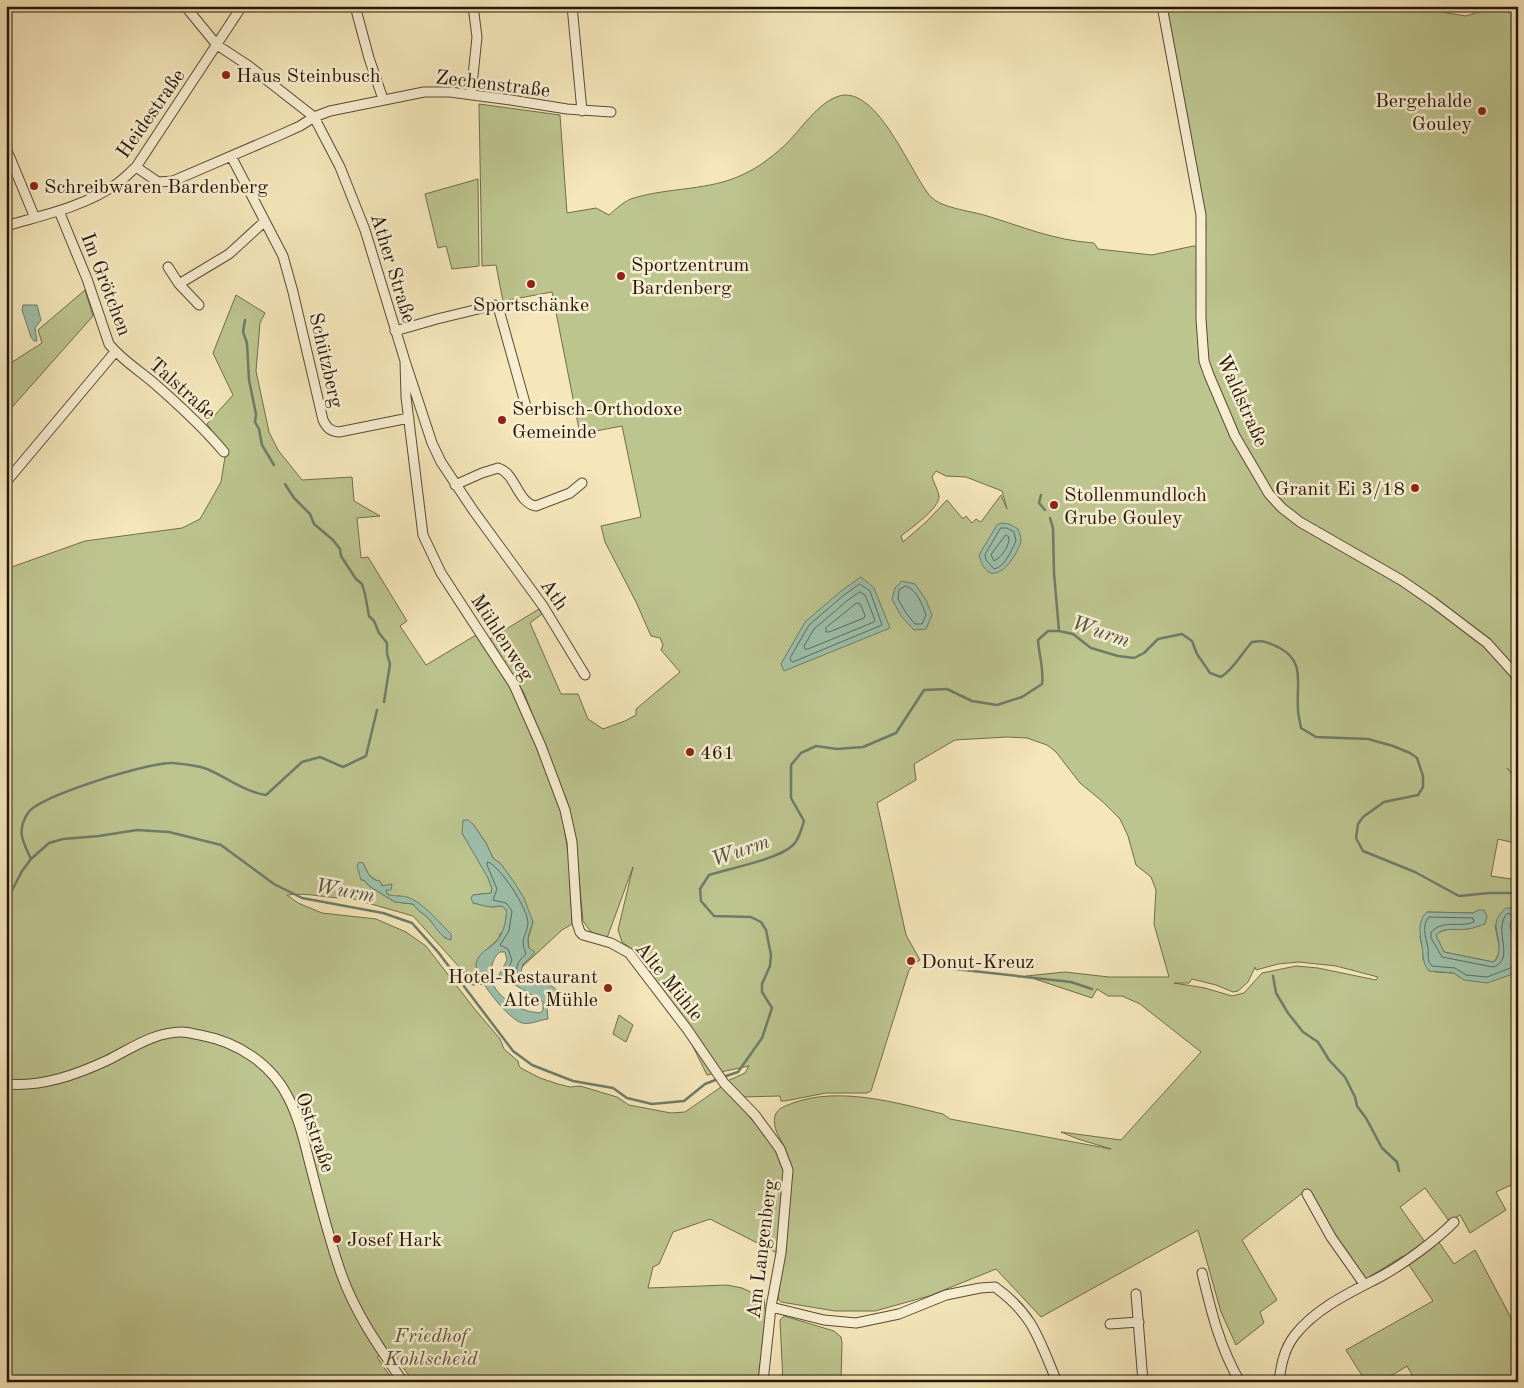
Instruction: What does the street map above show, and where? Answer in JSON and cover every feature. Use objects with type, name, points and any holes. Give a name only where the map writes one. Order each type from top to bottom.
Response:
[{"type":"street","name":"Ather Straße","points":[[185,6],[217,45],[262,75],[314,117],[352,194],[432,443],[455,485],[492,536]]},
{"type":"street","name":"Heidestraße","points":[[6,226],[60,211],[86,201],[116,184],[136,167],[242,6]]},
{"type":"street","points":[[355,6],[369,58],[383,99]]},
{"type":"street","points":[[471,95],[477,52],[477,38],[472,6]]},
{"type":"street","points":[[572,6],[582,110]]},
{"type":"street","name":"Waldstraße","points":[[1162,6],[1201,215],[1200,319],[1204,361],[1235,436],[1269,494],[1282,508],[1300,522],[1401,580],[1433,602],[1487,643],[1515,674],[1518,680]]},
{"type":"street","name":"Zechenstraße","points":[[136,167],[158,182],[173,181],[300,126],[314,117],[383,99],[424,92],[450,92],[582,110],[611,112]]},
{"type":"street","points":[[6,148],[35,218]]},
{"type":"street","name":"Schützberg","points":[[231,156],[282,256],[287,270],[323,420],[327,428],[339,432],[409,418]]},
{"type":"street","name":"Im Grötchen","points":[[6,482],[115,352],[109,344],[87,279],[60,211]]},
{"type":"street","points":[[179,284],[229,254],[264,222]]},
{"type":"street","points":[[168,267],[179,284],[198,305]]},
{"type":"street","points":[[395,331],[450,315],[495,305],[499,310],[527,410]]},
{"type":"street","name":"Talstraße","points":[[115,352],[157,386],[213,439],[224,452]]},
{"type":"street","name":"Mühlenweg","points":[[405,362],[404,379],[421,523],[426,544],[441,573],[514,684],[566,810],[572,842],[577,923],[580,932]]},
{"type":"street","points":[[455,485],[488,470],[498,468],[505,472],[527,503],[536,506],[570,493],[582,483]]},
{"type":"street","name":"Ath","points":[[492,536],[544,606],[585,675]]},
{"type":"street","name":"Alte Mühle","points":[[580,932],[583,935],[611,943],[629,953],[687,1029],[724,1083]]},
{"type":"street","name":"Oststraße","points":[[6,1084],[31,1084],[75,1075],[143,1041],[160,1035],[182,1032],[226,1042],[250,1054],[271,1073],[289,1098],[345,1282],[363,1320],[403,1382]]},
{"type":"street","name":"Am Langenberg","points":[[724,1083],[770,1134],[780,1149],[788,1170],[780,1263],[771,1307],[763,1382]]},
{"type":"street","points":[[1307,1194],[1331,1237],[1364,1284]]},
{"type":"street","points":[[1279,1382],[1283,1357],[1294,1336],[1302,1326],[1364,1284],[1380,1277],[1431,1243],[1454,1222]]},
{"type":"street","points":[[1202,1273],[1213,1321],[1240,1382]]},
{"type":"street","points":[[771,1307],[824,1320],[856,1323],[899,1314],[946,1295],[980,1288],[995,1288],[1022,1311],[1033,1326],[1057,1382]]},
{"type":"street","points":[[1136,1294],[1143,1382]]},
{"type":"street","points":[[1110,1324],[1138,1322]]},
{"type":"green space","points":[[1164,6],[1404,6],[1466,16],[1491,8],[1491,6],[1518,6],[1518,677],[1485,643],[1518,682],[1518,779],[1507,768],[1518,781],[1518,844],[1498,839],[1491,876],[1518,880],[1518,933],[1515,927],[1516,915],[1495,925],[1500,951],[1493,962],[1444,952],[1435,935],[1447,930],[1469,929],[1473,913],[1427,912],[1420,937],[1423,960],[1435,972],[1454,973],[1461,978],[1516,970],[1518,968],[1518,1182],[1496,1192],[1506,1210],[1470,1233],[1460,1215],[1449,1221],[1425,1188],[1400,1207],[1425,1242],[1438,1241],[1454,1264],[1475,1250],[1518,1331],[1518,1382],[1416,1382],[1407,1366],[1381,1382],[1366,1382],[1346,1350],[1433,1301],[1403,1256],[1366,1279],[1305,1191],[1242,1240],[1277,1300],[1260,1312],[1264,1323],[1236,1345],[1221,1312],[1198,1230],[1041,1317],[996,1269],[929,1296],[875,1311],[835,1311],[781,1302],[778,1299],[792,1170],[786,1151],[777,1133],[774,1120],[776,1113],[782,1108],[811,1098],[849,1096],[868,1098],[943,1114],[950,1119],[1111,1149],[1061,1132],[1121,1140],[1201,1052],[1140,1004],[1122,996],[1108,996],[1097,989],[1092,998],[1026,976],[1065,972],[1109,977],[1169,977],[1154,924],[1156,890],[1151,877],[1136,865],[1128,836],[1120,819],[1080,783],[1056,752],[1047,745],[1027,738],[1007,737],[955,740],[914,764],[916,780],[877,803],[906,935],[920,960],[909,970],[871,1091],[867,1093],[826,1093],[785,1101],[781,1101],[780,1096],[742,1097],[725,1082],[745,1073],[749,1066],[707,1075],[672,1004],[633,950],[622,942],[618,930],[633,867],[607,938],[591,932],[583,921],[577,855],[566,799],[524,693],[490,639],[539,609],[542,614],[530,623],[561,694],[578,694],[588,719],[603,729],[636,715],[636,709],[680,672],[661,650],[663,645],[660,638],[651,636],[605,542],[601,526],[641,517],[622,426],[580,434],[552,292],[503,301],[496,265],[482,266],[479,104],[560,115],[567,213],[596,208],[609,215],[634,198],[718,183],[744,174],[775,154],[824,105],[839,96],[853,96],[867,104],[880,117],[923,186],[931,197],[942,204],[1051,236],[1094,243],[1098,249],[1152,255],[1193,246],[1205,247],[1206,224]],"holes":[[[936,471],[946,476],[966,477],[1002,491],[1007,509],[1001,495],[981,522],[976,519],[972,523],[966,516],[963,519],[947,500],[903,542],[901,536],[924,518],[938,501],[939,496],[932,477]],[[1299,962],[1336,966],[1378,977],[1376,980],[1318,968],[1296,966],[1262,973],[1244,993],[1232,996],[1205,988],[1174,983],[1189,983],[1192,979],[1216,985],[1233,992],[1238,991],[1248,982],[1255,967],[1256,970],[1278,964]]]},
{"type":"green space","points":[[478,179],[479,266],[452,269],[446,246],[438,248],[425,194]]},
{"type":"green space","points":[[85,290],[93,316],[6,414],[6,366],[42,343],[38,330]]},
{"type":"green space","name":"Friedhof Kohlscheid","points":[[236,295],[265,313],[260,323],[256,371],[269,432],[278,450],[302,480],[352,477],[354,501],[380,516],[357,518],[361,558],[368,557],[407,621],[400,626],[426,665],[476,635],[512,687],[562,814],[569,859],[572,924],[562,930],[522,967],[530,958],[528,939],[533,922],[501,864],[493,858],[486,843],[473,824],[462,833],[489,879],[492,893],[473,895],[473,903],[504,907],[507,912],[505,929],[499,938],[480,956],[477,971],[485,984],[472,985],[462,970],[413,916],[350,898],[303,894],[287,895],[298,903],[322,913],[376,919],[406,932],[426,946],[500,1039],[504,1049],[518,1061],[521,1068],[540,1078],[570,1087],[580,1086],[617,1097],[629,1105],[671,1113],[685,1112],[721,1087],[768,1139],[778,1153],[784,1170],[777,1253],[710,1219],[673,1232],[659,1264],[653,1267],[648,1288],[727,1285],[742,1288],[764,1298],[766,1317],[758,1382],[413,1382],[390,1348],[377,1357],[394,1382],[6,1382],[6,569],[85,541],[182,528],[200,519],[221,482],[225,457],[228,454],[207,424],[233,395],[213,353]],"holes":[[[363,863],[369,875],[388,889],[386,890],[387,894],[395,897],[399,896],[413,904],[395,902],[369,886],[364,880],[361,880]],[[413,904],[430,914],[446,939]]]},
{"type":"green space","points":[[619,1015],[633,1025],[626,1042],[613,1034]]},
{"type":"green space","points":[[784,1316],[834,1331],[841,1337],[841,1382],[783,1382],[780,1320]]},
{"type":"water","points":[[23,305],[37,305],[41,320],[35,328],[37,341],[34,341],[31,337],[22,310]]},
{"type":"water","points":[[1001,523],[1009,524],[1018,529],[1021,541],[1008,565],[992,573],[987,571],[979,555],[997,525]]},
{"type":"water","points":[[861,577],[874,588],[890,628],[784,671],[781,664],[805,622],[841,591]]},
{"type":"water","points":[[902,581],[915,584],[926,600],[932,615],[926,629],[914,630],[901,616],[892,599],[895,588]]},
{"type":"water","points":[[463,820],[468,820],[486,843],[493,858],[501,864],[524,898],[533,922],[528,945],[535,952],[523,964],[521,972],[531,980],[550,985],[557,990],[558,999],[555,1005],[549,1005],[547,1008],[548,1019],[529,1023],[522,1023],[516,1020],[493,997],[477,970],[477,960],[499,938],[503,931],[506,911],[502,906],[490,907],[473,903],[471,898],[473,895],[491,893],[492,889],[488,878],[462,833]],"holes":[[[505,952],[507,960],[499,975],[543,1002],[543,1010],[540,1013],[527,1011],[511,1003],[494,986],[490,972],[492,965],[498,953]]]},
{"type":"water","points":[[359,862],[363,863],[369,875],[380,881],[382,886],[392,884],[391,890],[386,890],[387,894],[412,899],[434,916],[451,934],[451,940],[441,934],[413,904],[395,902],[369,886],[364,880],[361,880],[357,866]]},
{"type":"water","points":[[1506,908],[1514,908],[1515,927],[1518,933],[1518,968],[1510,975],[1487,983],[1464,980],[1454,973],[1429,971],[1424,962],[1420,933],[1420,924],[1427,912],[1473,913],[1478,910],[1484,910],[1487,916],[1485,924],[1468,929],[1447,930],[1436,935],[1444,952],[1493,962],[1496,960],[1499,951],[1496,923]]},
{"type":"waterway","points":[[245,320],[243,332],[247,343],[249,380],[256,414],[255,422],[259,429],[262,445],[274,465]]},
{"type":"waterway","points":[[285,484],[294,498],[310,514],[314,524],[333,540],[340,549],[341,556],[356,579],[362,584],[369,616],[387,643],[387,654],[390,664],[384,702]]},
{"type":"waterway","points":[[1041,495],[1039,503],[1045,510]]},
{"type":"waterway","points":[[1050,518],[1053,528],[1054,573],[1059,631]]},
{"type":"waterway","name":"Wurm","points":[[723,1077],[738,1072],[762,1038],[772,1008],[762,992],[762,984],[770,966],[771,955],[766,930],[761,922],[751,917],[714,916],[701,901],[700,889],[709,875],[776,855],[794,844],[800,835],[804,821],[791,798],[791,765],[801,753],[816,746],[837,749],[863,747],[896,733],[924,690],[947,689],[972,701],[997,705],[1022,697],[1042,684],[1042,667],[1038,640],[1048,631],[1073,634],[1091,648],[1118,656],[1134,658],[1144,653],[1158,639],[1182,634],[1192,641],[1197,654],[1210,673],[1221,677],[1234,666],[1252,642],[1260,641],[1278,647],[1293,659],[1296,666],[1298,674],[1298,711],[1301,728],[1316,737],[1368,739],[1393,746],[1417,758],[1423,776],[1423,787],[1418,795],[1384,802],[1363,817],[1358,824],[1356,838],[1363,851],[1415,872],[1459,896],[1518,893]]},
{"type":"waterway","points":[[31,859],[23,842],[22,825],[24,819],[36,806],[52,798],[121,773],[173,763],[203,768],[243,788],[266,795],[302,762],[320,757],[343,767],[366,756],[377,710]]},
{"type":"waterway","name":"Wurm","points":[[6,902],[22,871],[31,859],[49,843],[63,839],[137,830],[169,832],[221,845],[274,884],[302,898],[383,913],[412,923],[438,952],[513,1051],[532,1065],[573,1081],[613,1088],[627,1098],[652,1104],[684,1101],[705,1084],[718,1079]]},
{"type":"waterway","points":[[927,966],[1071,982],[1092,989]]},
{"type":"waterway","points":[[1273,976],[1276,993],[1288,1013],[1303,1032],[1318,1042],[1329,1060],[1345,1077],[1355,1097],[1357,1106],[1366,1118],[1382,1148],[1397,1162],[1399,1171]]},
{"type":"place","name":"Haus Steinbusch","points":[[226,75]]},
{"type":"place","name":"Bergehalde Gouley","points":[[1482,111]]},
{"type":"place","name":"Schreibwaren Bardenberg","points":[[34,186]]},
{"type":"place","name":"Sportzentrum Bardenberg","points":[[621,276]]},
{"type":"place","name":"Sportschänke","points":[[531,284]]},
{"type":"place","name":"Serbisch-Orthodoxe Gemeinde","points":[[502,420]]},
{"type":"place","name":"Granit Ei 3/18","points":[[1415,488]]},
{"type":"place","name":"Stollenmundloch Grube Gouley","points":[[1054,505]]},
{"type":"place","name":"461","points":[[690,752]]},
{"type":"place","name":"Donut-Kreuz","points":[[911,961]]},
{"type":"place","name":"Hotel-Restaurant Alte Mühle","points":[[608,988]]},
{"type":"place","name":"Josef Hark","points":[[337,1239]]}]
